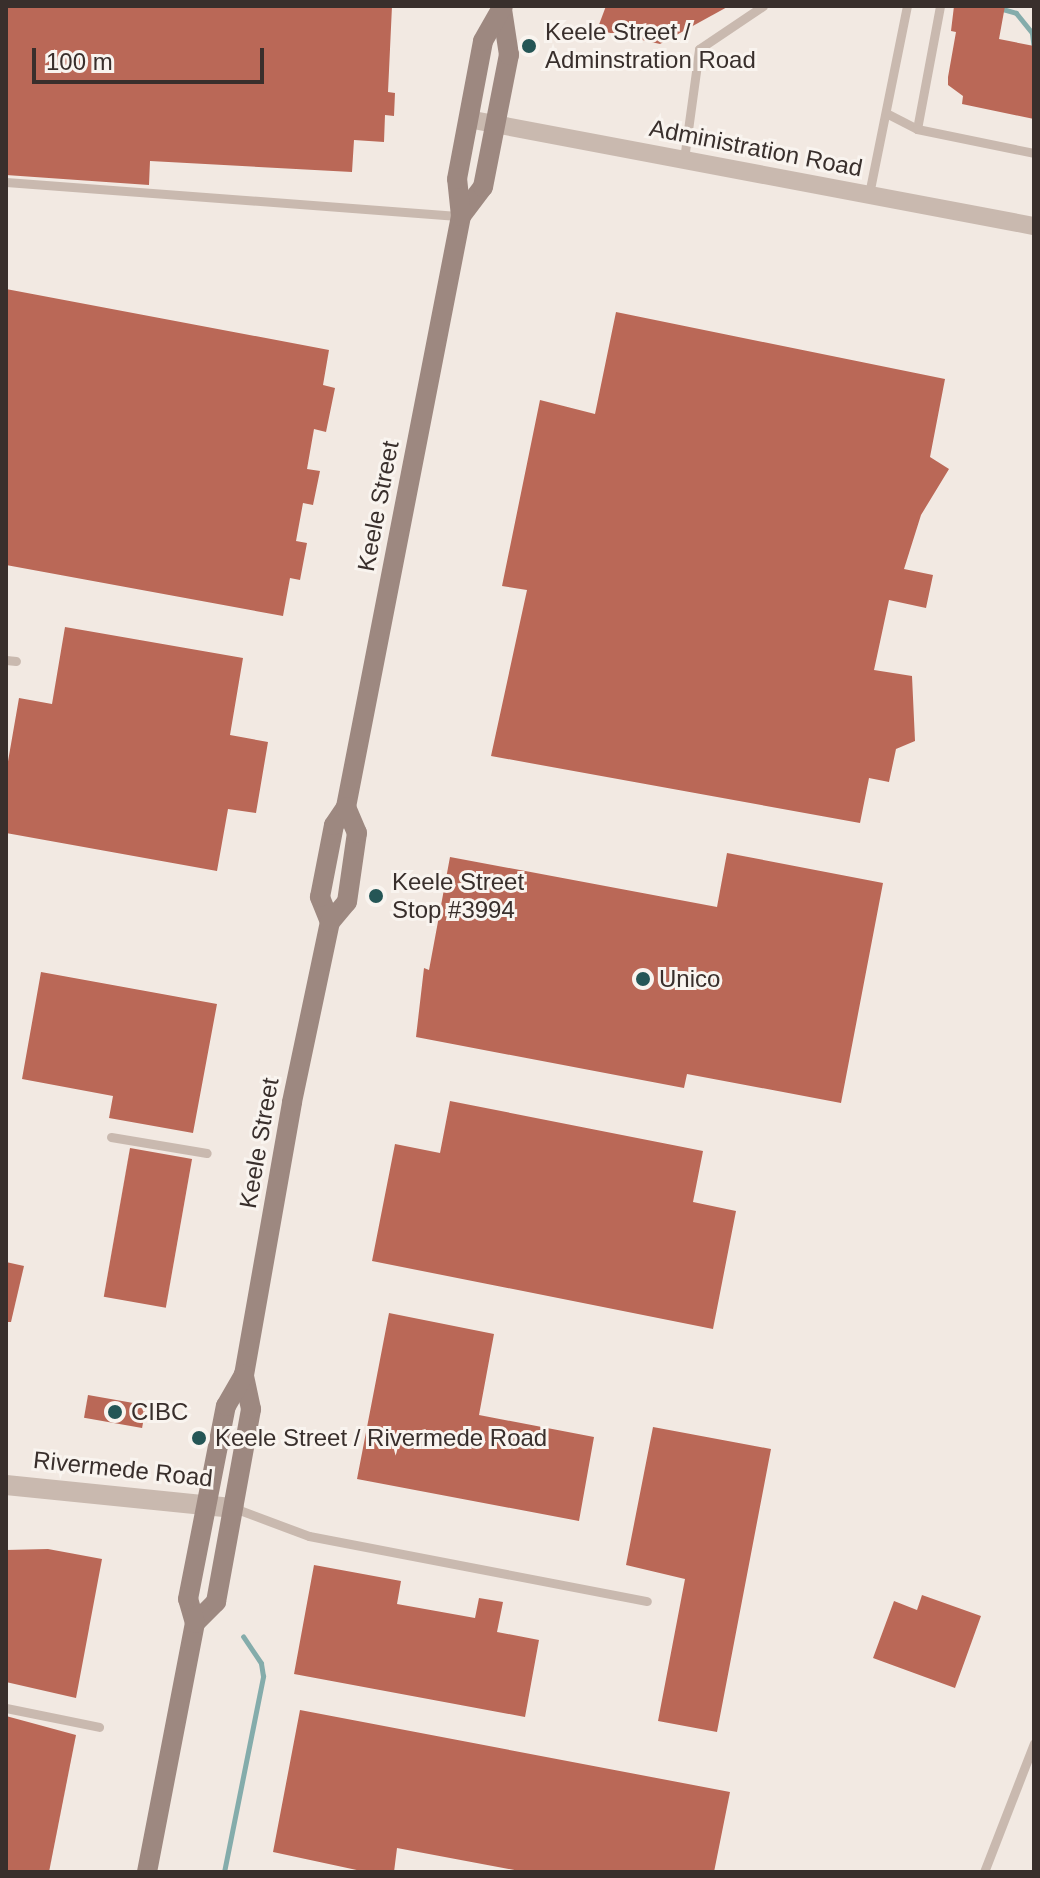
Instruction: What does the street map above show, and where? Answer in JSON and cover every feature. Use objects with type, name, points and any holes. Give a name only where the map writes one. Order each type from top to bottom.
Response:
[{"type":"main road","name":"Keele Street","points":[[147,1872],[195,1623],[188,1599],[226,1406],[244,1375],[292,1102],[330,922],[320,897],[334,825],[346,807],[461,216],[457,179],[468,119],[483,41],[502,8]]},
{"type":"main road","name":"Keele Street","points":[[461,216],[483,187],[509,55],[502,8]]},
{"type":"main road","name":"Keele Street","points":[[195,1623],[216,1602],[251,1409],[244,1375]]},
{"type":"street","name":"Administration Road","points":[[468,119],[1034,226]]},
{"type":"street","name":"Rivermede Road","points":[[6,1485],[234,1508]]},
{"type":"lane","points":[[684,159],[699,49],[763,6]]},
{"type":"lane","points":[[869,194],[907,6]]},
{"type":"lane","points":[[917,129],[940,6]]},
{"type":"lane","points":[[886,113],[917,129],[1034,153]]},
{"type":"lane","points":[[6,182],[461,216]]},
{"type":"lane","points":[[111,1137],[207,1153]]},
{"type":"lane","points":[[234,1508],[309,1536],[647,1601]]},
{"type":"lane","points":[[6,1708],[99,1727]]},
{"type":"lane","points":[[984,1872],[1034,1743]]},
{"type":"building","points":[[6,6],[392,6],[388,92],[395,93],[394,116],[385,115],[384,142],[354,140],[352,172],[150,161],[149,185],[6,175]]},
{"type":"building","points":[[606,6],[729,6],[660,44],[597,30]]},
{"type":"building","points":[[954,6],[1005,6],[999,39],[1034,46],[1034,119],[962,104],[963,96],[948,85],[956,32],[951,31]]},
{"type":"building","points":[[6,289],[329,350],[323,385],[335,388],[326,432],[314,429],[307,469],[320,471],[313,505],[303,503],[296,541],[307,543],[300,580],[290,578],[283,616],[6,565]]},
{"type":"building","points":[[616,312],[945,379],[930,457],[949,469],[921,515],[904,569],[933,575],[926,608],[889,600],[874,670],[912,676],[915,741],[896,749],[889,782],[869,778],[860,823],[491,756],[527,590],[502,586],[540,400],[595,414]]},
{"type":"building","points":[[65,627],[243,658],[230,735],[268,742],[256,813],[228,809],[217,871],[6,833],[6,773],[19,698],[52,704]]},
{"type":"building","name":"Unico","points":[[727,853],[883,883],[841,1103],[687,1074],[684,1088],[416,1037],[424,968],[429,970],[450,857],[717,907]]},
{"type":"building","points":[[41,972],[217,1004],[193,1133],[109,1118],[113,1096],[22,1079]]},
{"type":"building","points":[[450,1101],[703,1151],[693,1202],[736,1211],[713,1329],[372,1261],[395,1144],[440,1153]]},
{"type":"building","points":[[130,1148],[192,1159],[166,1308],[104,1297]]},
{"type":"building","points":[[6,1262],[24,1266],[11,1322],[6,1322]]},
{"type":"building","points":[[389,1313],[494,1334],[479,1415],[594,1437],[579,1521],[357,1479]]},
{"type":"building","name":"CIBC","points":[[88,1395],[146,1405],[142,1428],[84,1418]]},
{"type":"building","points":[[653,1427],[771,1449],[717,1732],[658,1721],[685,1579],[626,1565]]},
{"type":"building","points":[[48,1549],[102,1559],[76,1698],[6,1682],[6,1550]]},
{"type":"building","points":[[314,1565],[401,1581],[397,1604],[475,1618],[479,1598],[503,1602],[497,1632],[539,1640],[525,1717],[294,1674]]},
{"type":"building","points":[[922,1595],[981,1616],[955,1688],[873,1658],[894,1601],[917,1610]]},
{"type":"building","points":[[300,1710],[730,1792],[714,1872],[525,1872],[397,1848],[394,1872],[366,1872],[273,1852]]},
{"type":"building","points":[[6,1716],[76,1735],[49,1872],[6,1872]]},
{"type":"waterway","points":[[992,6],[1016,13],[1032,33],[1034,50]]},
{"type":"waterway","points":[[224,1872],[263,1676],[261,1663],[243,1636]]},
{"type":"place","name":"Keele Street / Adminstration Road","points":[[529,46]]},
{"type":"place","name":"Keele Street Stop #3994","points":[[376,896]]},
{"type":"place","name":"Unico","points":[[643,979]]},
{"type":"place","name":"CIBC","points":[[115,1412]]},
{"type":"place","name":"Keele Street / Rivermede Road","points":[[199,1438]]}]
